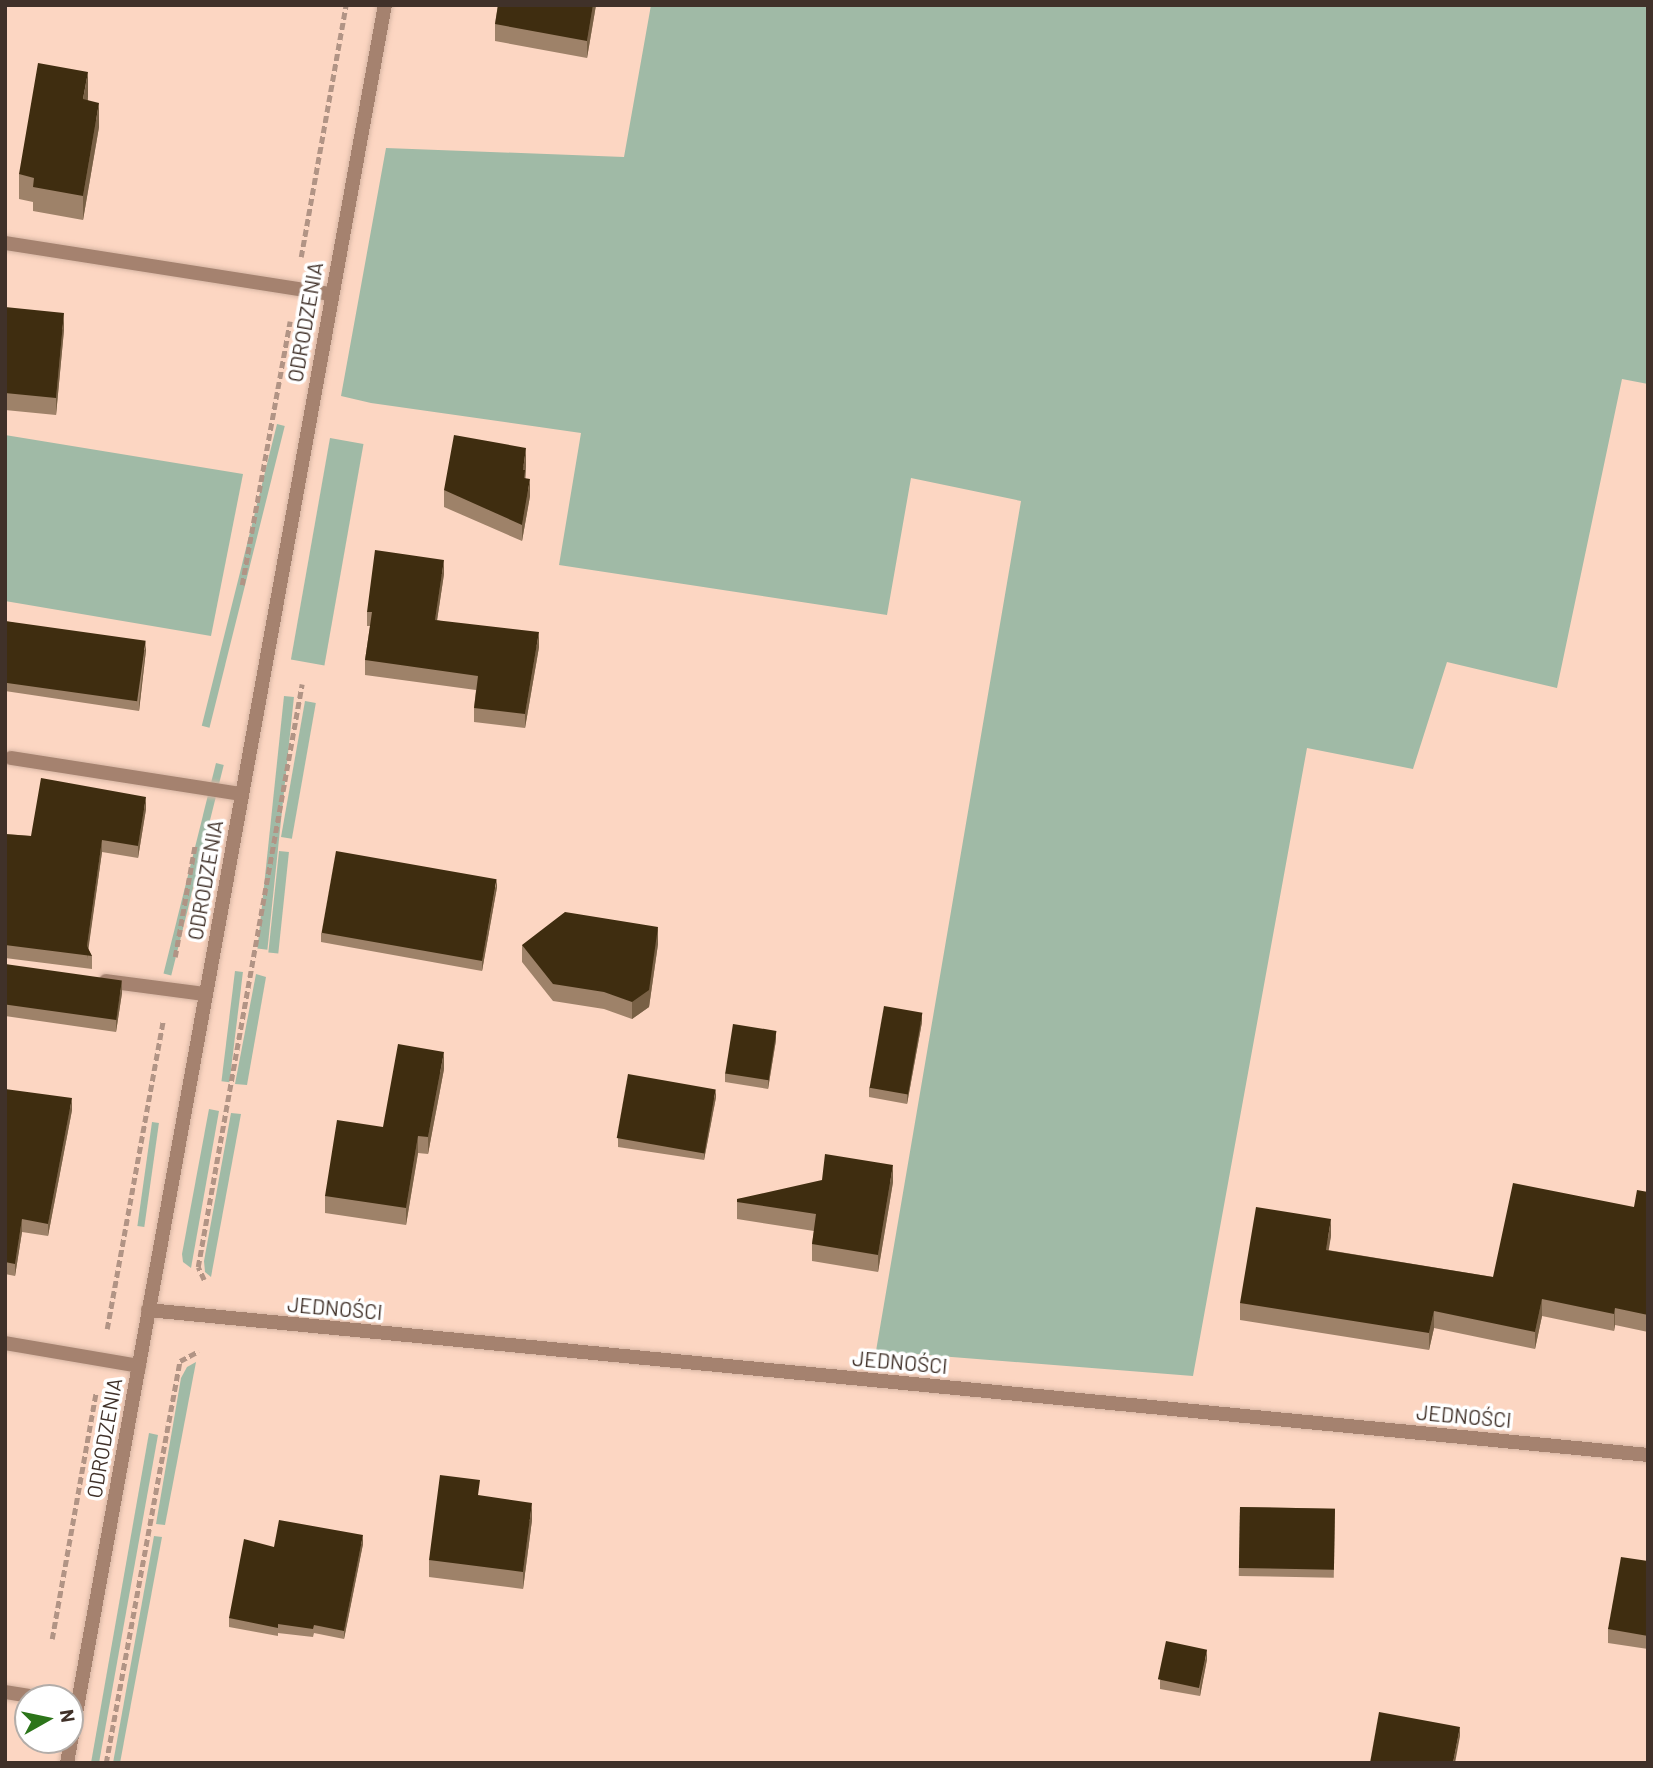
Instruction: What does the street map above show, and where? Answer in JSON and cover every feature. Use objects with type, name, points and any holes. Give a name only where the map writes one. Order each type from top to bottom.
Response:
[{"type":"street","name":"ODRODZENIA","points":[[78,1684],[139,1366],[385,5]]},
{"type":"street","points":[[5,243],[332,294]]},
{"type":"street","points":[[11,758],[242,794]]},
{"type":"street","points":[[87,979],[205,995]]},
{"type":"street","name":"JEDNOŚCI","points":[[148,1310],[1648,1455]]},
{"type":"street","points":[[5,1342],[139,1366]]},
{"type":"path","points":[[240,599],[346,5]]},
{"type":"path","points":[[214,1285],[202,1280],[198,1267],[302,684]]},
{"type":"path","points":[[44,1684],[206,788]]},
{"type":"path","points":[[106,1763],[180,1361],[195,1352],[205,1351]]},
{"type":"green space","points":[[651,5],[1648,5],[1648,384],[1622,379],[1557,688],[1447,662],[1413,769],[1307,748],[1193,1376],[876,1351],[1021,501],[911,478],[887,615],[559,565],[581,433],[371,403],[341,396],[386,148],[624,157]]},
{"type":"green space","points":[[277,424],[285,426],[210,728],[202,726]]},
{"type":"green space","points":[[5,435],[243,474],[211,636],[5,601]]},
{"type":"green space","points":[[330,438],[363,444],[324,665],[291,660]]},
{"type":"green space","points":[[284,696],[294,697],[267,950],[257,949]]},
{"type":"green space","points":[[305,701],[316,703],[292,839],[281,837]]},
{"type":"green space","points":[[216,763],[224,765],[171,975],[164,974]]},
{"type":"green space","points":[[279,851],[289,852],[278,953],[268,952]]},
{"type":"green space","points":[[235,971],[243,972],[229,1082],[221,1081]]},
{"type":"green space","points":[[256,974],[266,977],[247,1085],[235,1084]]},
{"type":"green space","points":[[209,1109],[219,1111],[191,1268],[183,1262],[182,1254]]},
{"type":"green space","points":[[231,1113],[241,1114],[211,1277],[205,1272],[204,1261]]},
{"type":"green space","points":[[152,1122],[159,1123],[144,1227],[137,1226]]},
{"type":"green space","points":[[196,1362],[165,1525],[156,1524],[181,1378],[187,1367]]},
{"type":"green space","points":[[149,1433],[158,1435],[99,1763],[91,1763]]},
{"type":"green space","points":[[154,1536],[162,1537],[120,1763],[113,1763]]},
{"type":"building","points":[[498,5],[593,5],[587,41],[495,24]]},
{"type":"building","points":[[38,63],[88,72],[83,99],[99,103],[83,196],[33,187],[34,178],[19,174]]},
{"type":"building","points":[[5,307],[64,313],[56,398],[5,393]]},
{"type":"building","points":[[454,435],[526,448],[524,478],[530,479],[522,525],[444,490]]},
{"type":"building","points":[[375,550],[444,560],[435,620],[539,632],[525,714],[474,708],[478,676],[365,660],[372,612],[367,612]]},
{"type":"building","points":[[5,621],[146,641],[137,701],[5,683]]},
{"type":"building","points":[[41,778],[146,797],[138,846],[102,840],[87,946],[92,956],[5,945],[5,834],[31,836]]},
{"type":"building","points":[[336,851],[497,879],[482,961],[322,933]]},
{"type":"building","points":[[565,912],[658,927],[649,990],[632,1002],[604,992],[553,984],[522,945]]},
{"type":"building","points":[[5,964],[122,980],[116,1020],[5,1004]]},
{"type":"building","points":[[884,1006],[922,1013],[908,1095],[870,1088]]},
{"type":"building","points":[[733,1024],[776,1031],[769,1080],[725,1073]]},
{"type":"building","points":[[398,1044],[444,1052],[428,1137],[418,1136],[406,1208],[325,1196],[337,1120],[383,1127]]},
{"type":"building","points":[[628,1074],[716,1089],[704,1153],[617,1138]]},
{"type":"building","points":[[5,1089],[72,1098],[48,1224],[22,1219],[15,1264],[5,1262]]},
{"type":"building","points":[[825,1154],[893,1165],[878,1255],[812,1244],[816,1214],[737,1202],[737,1199],[822,1180]]},
{"type":"building","points":[[1513,1183],[1634,1207],[1637,1190],[1648,1192],[1648,1315],[1615,1308],[1614,1314],[1542,1299],[1535,1332],[1434,1311],[1429,1333],[1240,1303],[1256,1207],[1331,1219],[1326,1250],[1493,1277]]},
{"type":"building","points":[[440,1475],[480,1480],[478,1495],[532,1503],[523,1572],[429,1560]]},
{"type":"building","points":[[1240,1507],[1335,1509],[1334,1570],[1239,1568]]},
{"type":"building","points":[[279,1520],[363,1535],[344,1631],[314,1625],[313,1629],[278,1624],[278,1628],[229,1618],[244,1539],[274,1547]]},
{"type":"building","points":[[1621,1557],[1648,1561],[1648,1636],[1608,1629]]},
{"type":"building","points":[[1166,1641],[1207,1650],[1199,1688],[1158,1679]]},
{"type":"building","points":[[1379,1712],[1460,1727],[1453,1763],[1370,1763]]}]
